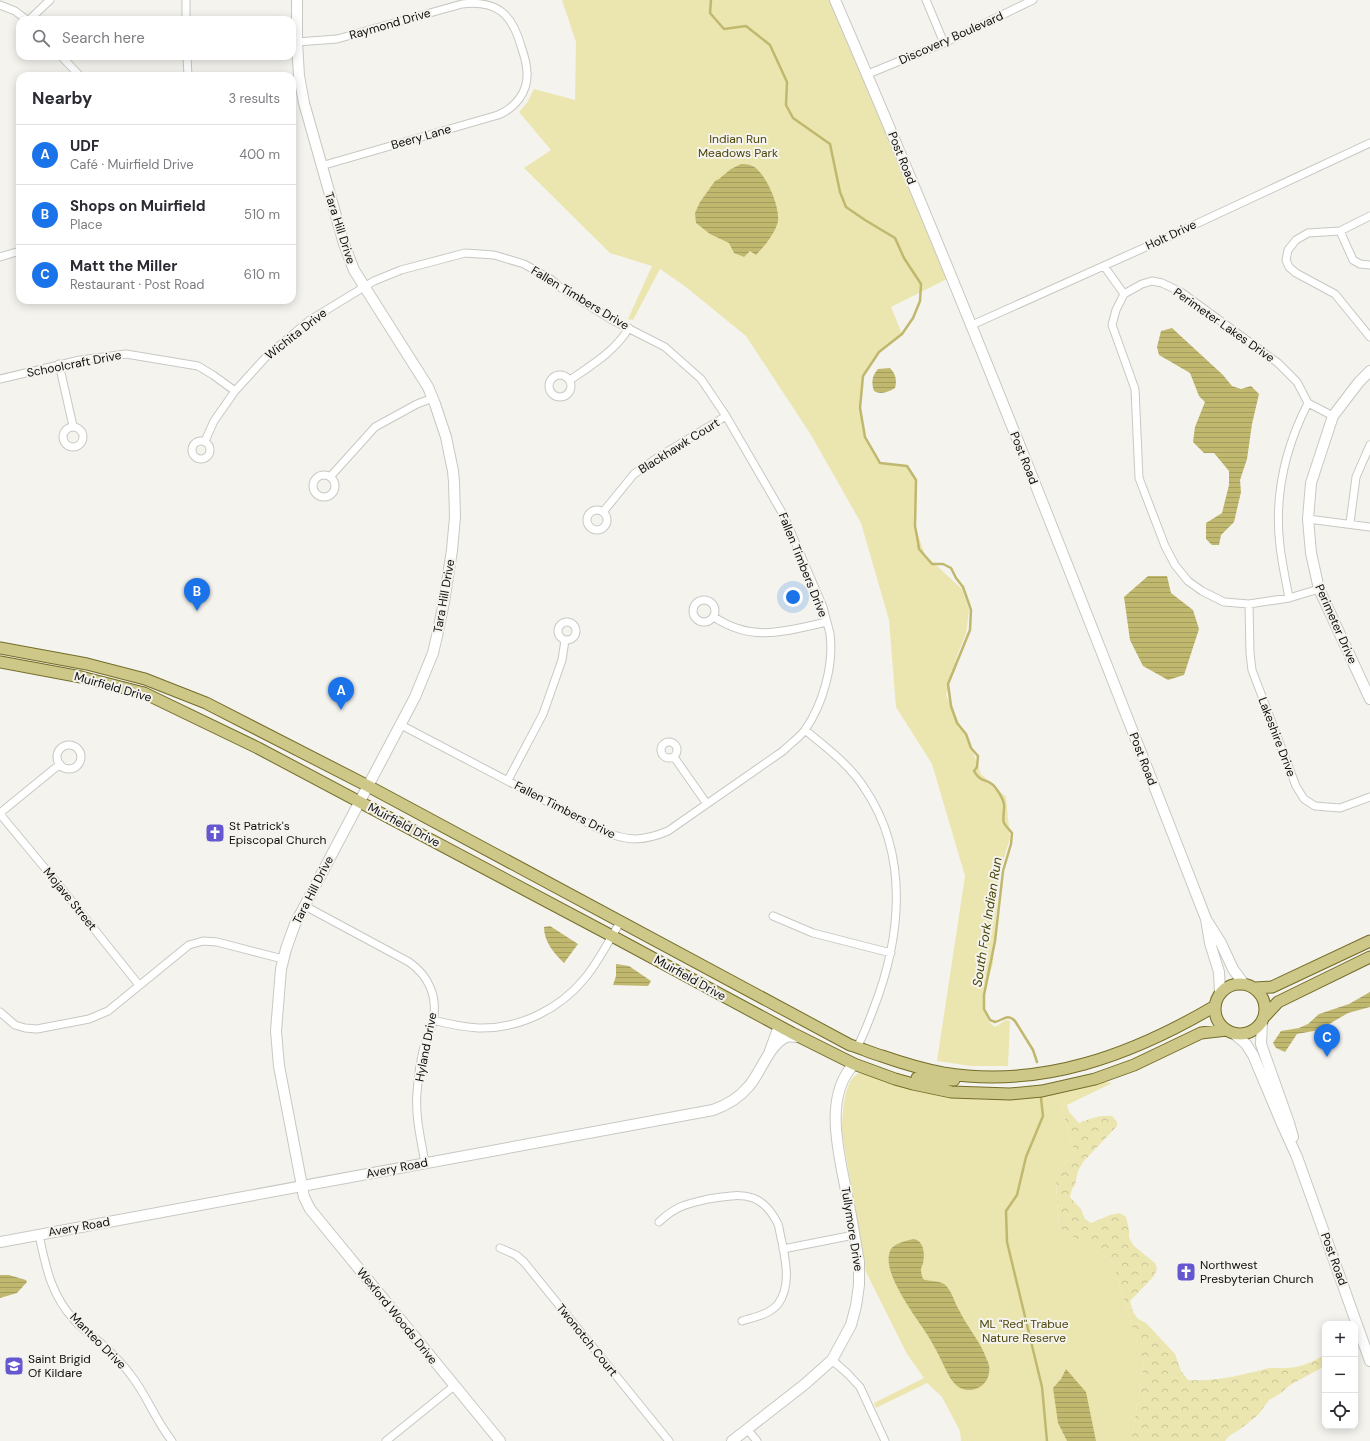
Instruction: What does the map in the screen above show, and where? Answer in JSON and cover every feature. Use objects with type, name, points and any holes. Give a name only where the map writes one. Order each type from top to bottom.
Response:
[{"type":"main road","name":"Muirfield Drive","points":[[0,648],[86,664],[146,680],[206,703],[368,786],[621,921],[773,1005],[850,1045],[905,1064],[943,1073],[977,1077],[1030,1076]]},
{"type":"main road","name":"Muirfield Drive","points":[[0,662],[81,677],[144,693],[258,748],[795,1035],[876,1074],[951,1092],[982,1094],[1029,1093],[1095,1079],[1134,1066],[1201,1033],[1230,1032]]},
{"type":"main road","points":[[1370,941],[1272,987],[1255,988],[1244,984],[1231,985],[1220,993],[1215,1006],[1217,1020],[1230,1032],[1241,1034],[1249,1033],[1256,1029],[1263,1018],[1278,1002],[1370,957]]},
{"type":"main road","points":[[1255,988],[1264,1000],[1266,1008],[1263,1018]]},
{"type":"main road","points":[[854,1064],[863,1061],[908,1076],[927,1080],[1003,1083],[1030,1076],[1070,1069],[1121,1052],[1190,1021],[1215,1006]]},
{"type":"main road","points":[[779,1026],[788,1022],[827,1041],[891,1066],[949,1080]]},
{"type":"street","points":[[32,16],[50,0]]},
{"type":"street","points":[[186,0],[186,16]]},
{"type":"street","name":"Tara Hill Drive","points":[[297,0],[299,76],[304,103],[344,244],[354,270],[433,398],[446,437],[454,471],[455,517],[452,550],[444,602],[432,653],[415,697],[295,924],[283,959],[276,1031],[279,1066],[302,1186]]},
{"type":"street","name":"Post Road","points":[[835,0],[868,74],[972,325],[1206,919],[1210,943],[1219,972],[1220,993]]},
{"type":"street","points":[[926,0],[944,43]]},
{"type":"street","name":"Discovery Boulevard","points":[[868,74],[944,43],[1033,0]]},
{"type":"street","name":"Raymond Drive","points":[[297,42],[337,39],[462,4],[473,2],[485,3],[503,12],[511,20],[517,31],[527,73],[524,90],[518,101]]},
{"type":"street","points":[[0,5],[15,11],[22,16]]},
{"type":"street","points":[[65,60],[76,72]]},
{"type":"street","points":[[187,60],[188,72]]},
{"type":"street","name":"Beery Lane","points":[[321,166],[498,115],[511,108],[518,101]]},
{"type":"street","name":"Holt Drive","points":[[972,325],[1104,266],[1370,143]]},
{"type":"street","points":[[1370,216],[1340,231],[1308,233],[1296,240],[1288,250],[1286,260],[1289,268],[1296,273],[1335,294],[1370,337]]},
{"type":"street","points":[[1340,231],[1353,260],[1360,264],[1370,265]]},
{"type":"street","name":"Fallen Timbers Drive","points":[[364,286],[401,270],[465,252],[494,255],[524,264],[552,280],[561,288],[612,320],[665,347],[705,385],[726,416],[784,516],[823,607],[830,634],[830,656],[826,683],[821,699],[804,730],[782,751],[668,831],[655,837],[628,840],[615,837],[401,725]]},
{"type":"street","points":[[0,257],[16,253]]},
{"type":"street","points":[[1104,266],[1124,294],[1116,310],[1112,325],[1135,389],[1139,478],[1165,546],[1175,565],[1188,581],[1202,591],[1224,602],[1249,604],[1289,598],[1319,589]]},
{"type":"street","name":"Perimeter Lakes Drive","points":[[1124,294],[1142,284],[1152,281],[1162,283],[1181,292],[1278,363],[1297,382],[1308,403]]},
{"type":"street","name":"Wichita Drive","points":[[205,441],[214,421],[235,391],[266,357],[310,320],[364,286]]},
{"type":"street","points":[[570,380],[603,357],[624,336],[629,328]]},
{"type":"street","name":"Schoolcraft Drive","points":[[0,379],[59,364],[126,354],[198,366],[235,391]]},
{"type":"street","points":[[59,364],[73,426]]},
{"type":"street","name":"Perimeter Drive","points":[[1370,371],[1359,382],[1333,416],[1310,483],[1308,519],[1311,553],[1319,589],[1370,699]]},
{"type":"street","points":[[330,477],[375,427],[417,404],[433,398]]},
{"type":"street","points":[[1289,598],[1278,531],[1281,481],[1288,449],[1300,418],[1308,403],[1333,416]]},
{"type":"street","name":"Blackhawk Court","points":[[602,512],[634,474],[660,456],[726,416]]},
{"type":"street","points":[[1350,523],[1356,477],[1370,445]]},
{"type":"street","points":[[1308,519],[1350,523],[1370,527]]},
{"type":"street","name":"Lakeshire Drive","points":[[1249,604],[1250,653],[1252,670],[1296,786],[1304,799],[1315,806],[1340,808],[1370,797]]},
{"type":"street","points":[[714,617],[734,628],[757,633],[782,632],[827,622]]},
{"type":"street","points":[[508,780],[543,714],[562,660],[565,640]]},
{"type":"street","points":[[804,730],[842,761],[865,789],[883,824],[893,857],[897,894],[895,929],[891,953],[880,991],[857,1047]]},
{"type":"street","points":[[674,758],[707,804]]},
{"type":"street","points":[[0,813],[60,764]]},
{"type":"street","name":"Mojave Street","points":[[0,813],[139,985]]},
{"type":"street","name":"Hyland Drive","points":[[305,906],[409,962],[424,974],[429,984],[433,994],[433,1020],[424,1048],[417,1094],[417,1115],[425,1163]]},
{"type":"street","points":[[773,916],[813,933],[891,953]]},
{"type":"street","name":"Post Road","points":[[1206,919],[1218,936],[1233,969],[1244,984]]},
{"type":"street","points":[[433,1020],[478,1028],[512,1024],[536,1016],[561,1002],[576,989],[595,965],[621,921]]},
{"type":"street","points":[[0,1012],[15,1025],[37,1029],[89,1019],[108,1011],[190,946],[203,941],[217,942],[283,959]]},
{"type":"street","name":"Post Road","points":[[1263,1018],[1261,1044],[1289,1123],[1297,1157]]},
{"type":"street","name":"Avery Road","points":[[770,1052],[779,1026]]},
{"type":"street","name":"Post Road","points":[[1230,1032],[1246,1044],[1253,1055],[1297,1157],[1370,1360]]},
{"type":"street","name":"Avery Road","points":[[0,1242],[713,1110],[721,1107],[749,1087],[770,1052],[786,1038],[795,1035]]},
{"type":"street","name":"Tullymore Drive","points":[[732,1441],[805,1384],[832,1360],[851,1325],[859,1285],[859,1262],[835,1128],[841,1086],[854,1064]]},
{"type":"street","name":"Wexford Woods Drive","points":[[302,1186],[307,1203],[314,1214],[500,1441]]},
{"type":"street","points":[[659,1222],[668,1214],[687,1204],[727,1196],[742,1195],[754,1199],[765,1206],[772,1214],[778,1225],[786,1271],[786,1285],[783,1296],[772,1310],[762,1315],[742,1321]]},
{"type":"street","name":"Manteo Drive","points":[[39,1235],[50,1282],[64,1308],[76,1322],[116,1358],[130,1374],[140,1387],[165,1432],[172,1441]]},
{"type":"street","points":[[783,1249],[854,1235]]},
{"type":"street","name":"Twonotch Court","points":[[500,1248],[516,1255],[524,1262],[669,1441]]},
{"type":"street","points":[[832,1360],[860,1387],[885,1441]]},
{"type":"street","points":[[386,1441],[454,1386]]},
{"type":"street","points":[[747,1429],[757,1441]]},
{"type":"green space","name":"Indian Run Meadows Park","points":[[562,0],[834,0],[951,277],[891,307],[902,334],[879,352],[863,376],[860,408],[865,437],[880,463],[907,466],[916,480],[915,526],[925,555],[962,589],[969,610],[966,634],[957,656],[946,695],[973,752],[981,774],[1006,797],[1010,838],[999,875],[993,963],[984,995],[985,1012],[989,1022],[995,1027],[1006,1020],[1010,1021],[1008,1066],[971,1066],[937,1061],[965,876],[932,764],[896,707],[889,620],[861,523],[811,435],[746,336],[686,287],[660,269],[633,320],[628,319],[652,266],[610,253],[524,168],[551,150],[519,112],[527,103],[534,89],[575,100],[576,42]]},
{"type":"green space","name":"ML \"Red\" Trabue Nature Reserve","points":[[861,1073],[929,1093],[973,1099],[1039,1097],[1070,1091],[1101,1082],[1112,1083],[1067,1105],[1061,1106],[1075,1155],[1059,1168],[1056,1183],[1059,1228],[1112,1261],[1144,1365],[1131,1441],[961,1441],[960,1431],[942,1397],[927,1383],[876,1408],[874,1403],[924,1378],[907,1354],[866,1272],[842,1133],[843,1108],[847,1089],[850,1081]]},
{"type":"green space","points":[[1067,1105],[1069,1112],[1079,1123],[1103,1116],[1112,1116],[1117,1122],[1117,1126],[1083,1162],[1078,1171],[1075,1185],[1072,1189],[1070,1197],[1081,1209],[1085,1219],[1091,1223],[1110,1215],[1120,1213],[1126,1217],[1129,1238],[1134,1246],[1155,1263],[1157,1269],[1154,1276],[1130,1301],[1133,1312],[1138,1319],[1146,1323],[1175,1354],[1181,1371],[1188,1380],[1219,1379],[1269,1368],[1296,1367],[1316,1360],[1322,1356],[1322,1368],[1290,1385],[1281,1393],[1269,1400],[1258,1415],[1229,1436],[1225,1441],[1131,1441],[1144,1365],[1112,1261],[1059,1228],[1056,1182],[1059,1168],[1075,1155],[1061,1106]]},
{"type":"shaded area","points":[[741,164],[750,165],[761,173],[774,198],[778,215],[777,225],[766,244],[756,255],[750,251],[744,257],[734,253],[729,243],[710,234],[696,223],[695,213],[700,202],[715,181],[731,169]]},
{"type":"shaded area","points":[[1172,328],[1223,375],[1232,386],[1241,389],[1251,386],[1259,394],[1252,424],[1247,459],[1240,480],[1241,492],[1234,522],[1221,535],[1219,545],[1212,545],[1206,539],[1206,523],[1222,513],[1229,485],[1229,471],[1214,453],[1204,453],[1193,442],[1195,427],[1205,402],[1199,396],[1190,373],[1159,355],[1157,347],[1161,331]]},
{"type":"shaded area","points":[[890,368],[896,378],[895,388],[890,391],[879,393],[874,391],[873,377],[878,369]]},
{"type":"shaded area","points":[[1148,576],[1167,576],[1171,593],[1193,610],[1199,629],[1184,675],[1168,680],[1143,666],[1130,640],[1124,597]]},
{"type":"shaded area","points":[[550,926],[578,944],[564,963],[553,951],[546,938],[544,927]]},
{"type":"shaded area","points":[[616,964],[629,966],[651,981],[648,986],[613,985],[616,976]]},
{"type":"shaded area","points":[[1370,992],[1370,1007],[1348,1013],[1319,1030],[1297,1034],[1285,1052],[1276,1048],[1273,1043],[1281,1031],[1299,1028],[1308,1024],[1319,1014],[1349,1004]]},
{"type":"shaded area","points":[[913,1239],[917,1240],[922,1245],[924,1252],[924,1259],[921,1269],[923,1279],[936,1281],[947,1287],[984,1353],[989,1366],[988,1378],[985,1383],[976,1389],[965,1390],[955,1384],[947,1373],[933,1344],[895,1283],[890,1270],[889,1259],[891,1249],[904,1241]]},
{"type":"shaded area","points":[[0,1275],[9,1275],[26,1280],[27,1282],[17,1293],[0,1298]]},
{"type":"shaded area","points":[[1066,1369],[1086,1392],[1096,1441],[1067,1441],[1058,1423],[1053,1388],[1061,1379]]},
{"type":"waterway","name":"South Fork Indian Run","points":[[711,0],[710,13],[724,29],[746,26],[770,45],[787,82],[786,105],[793,118],[830,144],[840,192],[846,207],[895,238],[904,258],[921,284],[920,301],[913,318],[902,334],[879,352],[863,376],[860,408],[865,437],[880,463],[907,466],[916,480],[915,526],[919,549],[932,564],[943,564],[951,568],[963,587],[971,610],[970,630],[948,684],[951,706],[957,723],[966,734],[971,748],[978,756],[977,767],[974,771],[979,778],[992,784],[999,793],[1004,804],[1004,823],[1012,833],[1011,844],[1003,871],[995,941],[984,995],[984,1009],[990,1020],[995,1022],[1008,1017],[1015,1021],[1033,1050],[1037,1062]]},
{"type":"waterway","name":"South Fork Indian Run","points":[[1041,1098],[1043,1116],[1026,1157],[1017,1195],[1006,1211],[1007,1242],[1042,1387],[1047,1441]]},
{"type":"place","name":"Shops on Muirfield","points":[[197,611]]},
{"type":"place","name":"UDF","points":[[341,710]]},
{"type":"place","name":"St Patrick's Episcopal Church","points":[[215,833]]},
{"type":"place","name":"Matt the Miller","points":[[1327,1057]]},
{"type":"place","name":"Northwest Presbyterian Church","points":[[1186,1272]]},
{"type":"place","name":"Saint Brigid Of Kildare","points":[[14,1366]]}]
